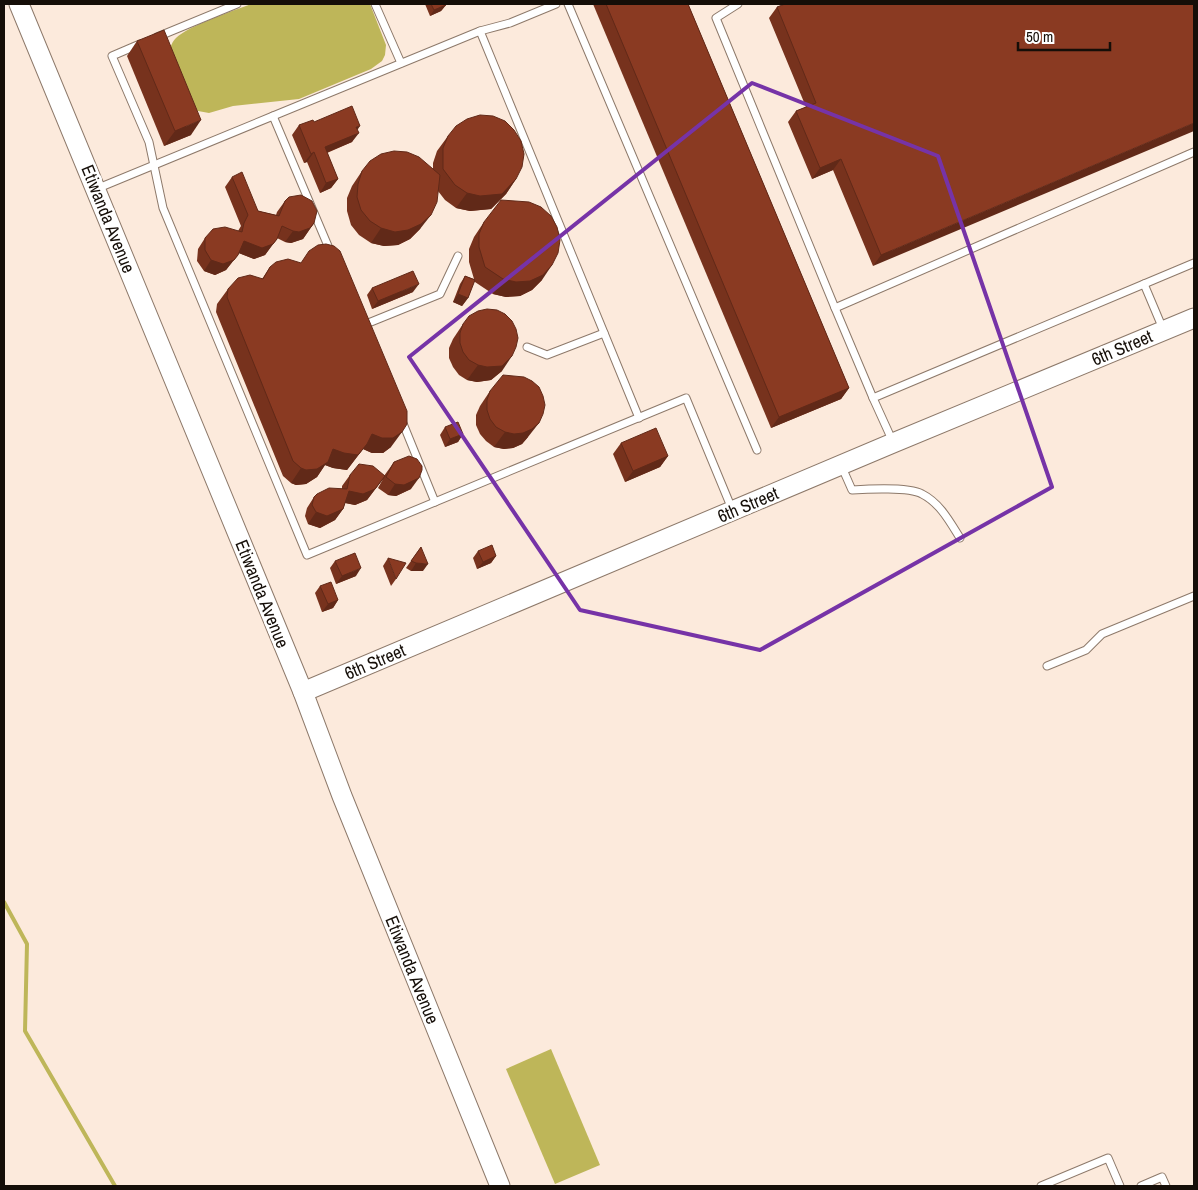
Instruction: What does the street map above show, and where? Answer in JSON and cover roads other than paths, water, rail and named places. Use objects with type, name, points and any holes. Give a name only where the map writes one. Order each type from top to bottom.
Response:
[{"type":"main road","name":"Etiwanda Avenue","points":[[19,4],[303,692],[342,796],[500,1186]]},
{"type":"main road","name":"6th Street","points":[[303,692],[1194,318]]},
{"type":"lane","points":[[237,4],[112,56],[149,142],[163,208],[307,555],[686,398],[732,512]]},
{"type":"lane","points":[[375,4],[401,63]]},
{"type":"lane","points":[[96,189],[480,31],[510,23],[556,4]]},
{"type":"lane","points":[[568,4],[757,450]]},
{"type":"lane","points":[[738,4],[716,18],[835,308],[893,443]]},
{"type":"lane","points":[[480,31],[639,418]]},
{"type":"lane","points":[[273,116],[334,262]]},
{"type":"lane","points":[[835,308],[1194,152]]},
{"type":"lane","points":[[361,326],[440,294],[458,256]]},
{"type":"lane","points":[[873,398],[1194,263]]},
{"type":"lane","points":[[1144,284],[1164,330]]},
{"type":"lane","points":[[358,316],[365,334]]},
{"type":"lane","points":[[527,347],[547,355],[604,333]]},
{"type":"lane","points":[[398,414],[436,502]]},
{"type":"lane","points":[[841,465],[852,490],[883,489],[922,493],[943,512],[960,538]]},
{"type":"lane","points":[[1047,666],[1086,650],[1102,634],[1194,596]]},
{"type":"lane","points":[[1041,1186],[1108,1158],[1120,1186]]},
{"type":"lane","points":[[1141,1186],[1162,1177],[1166,1186]]},
{"type":"waterway","points":[[4,902],[27,944],[25,1031],[115,1186]]}]
